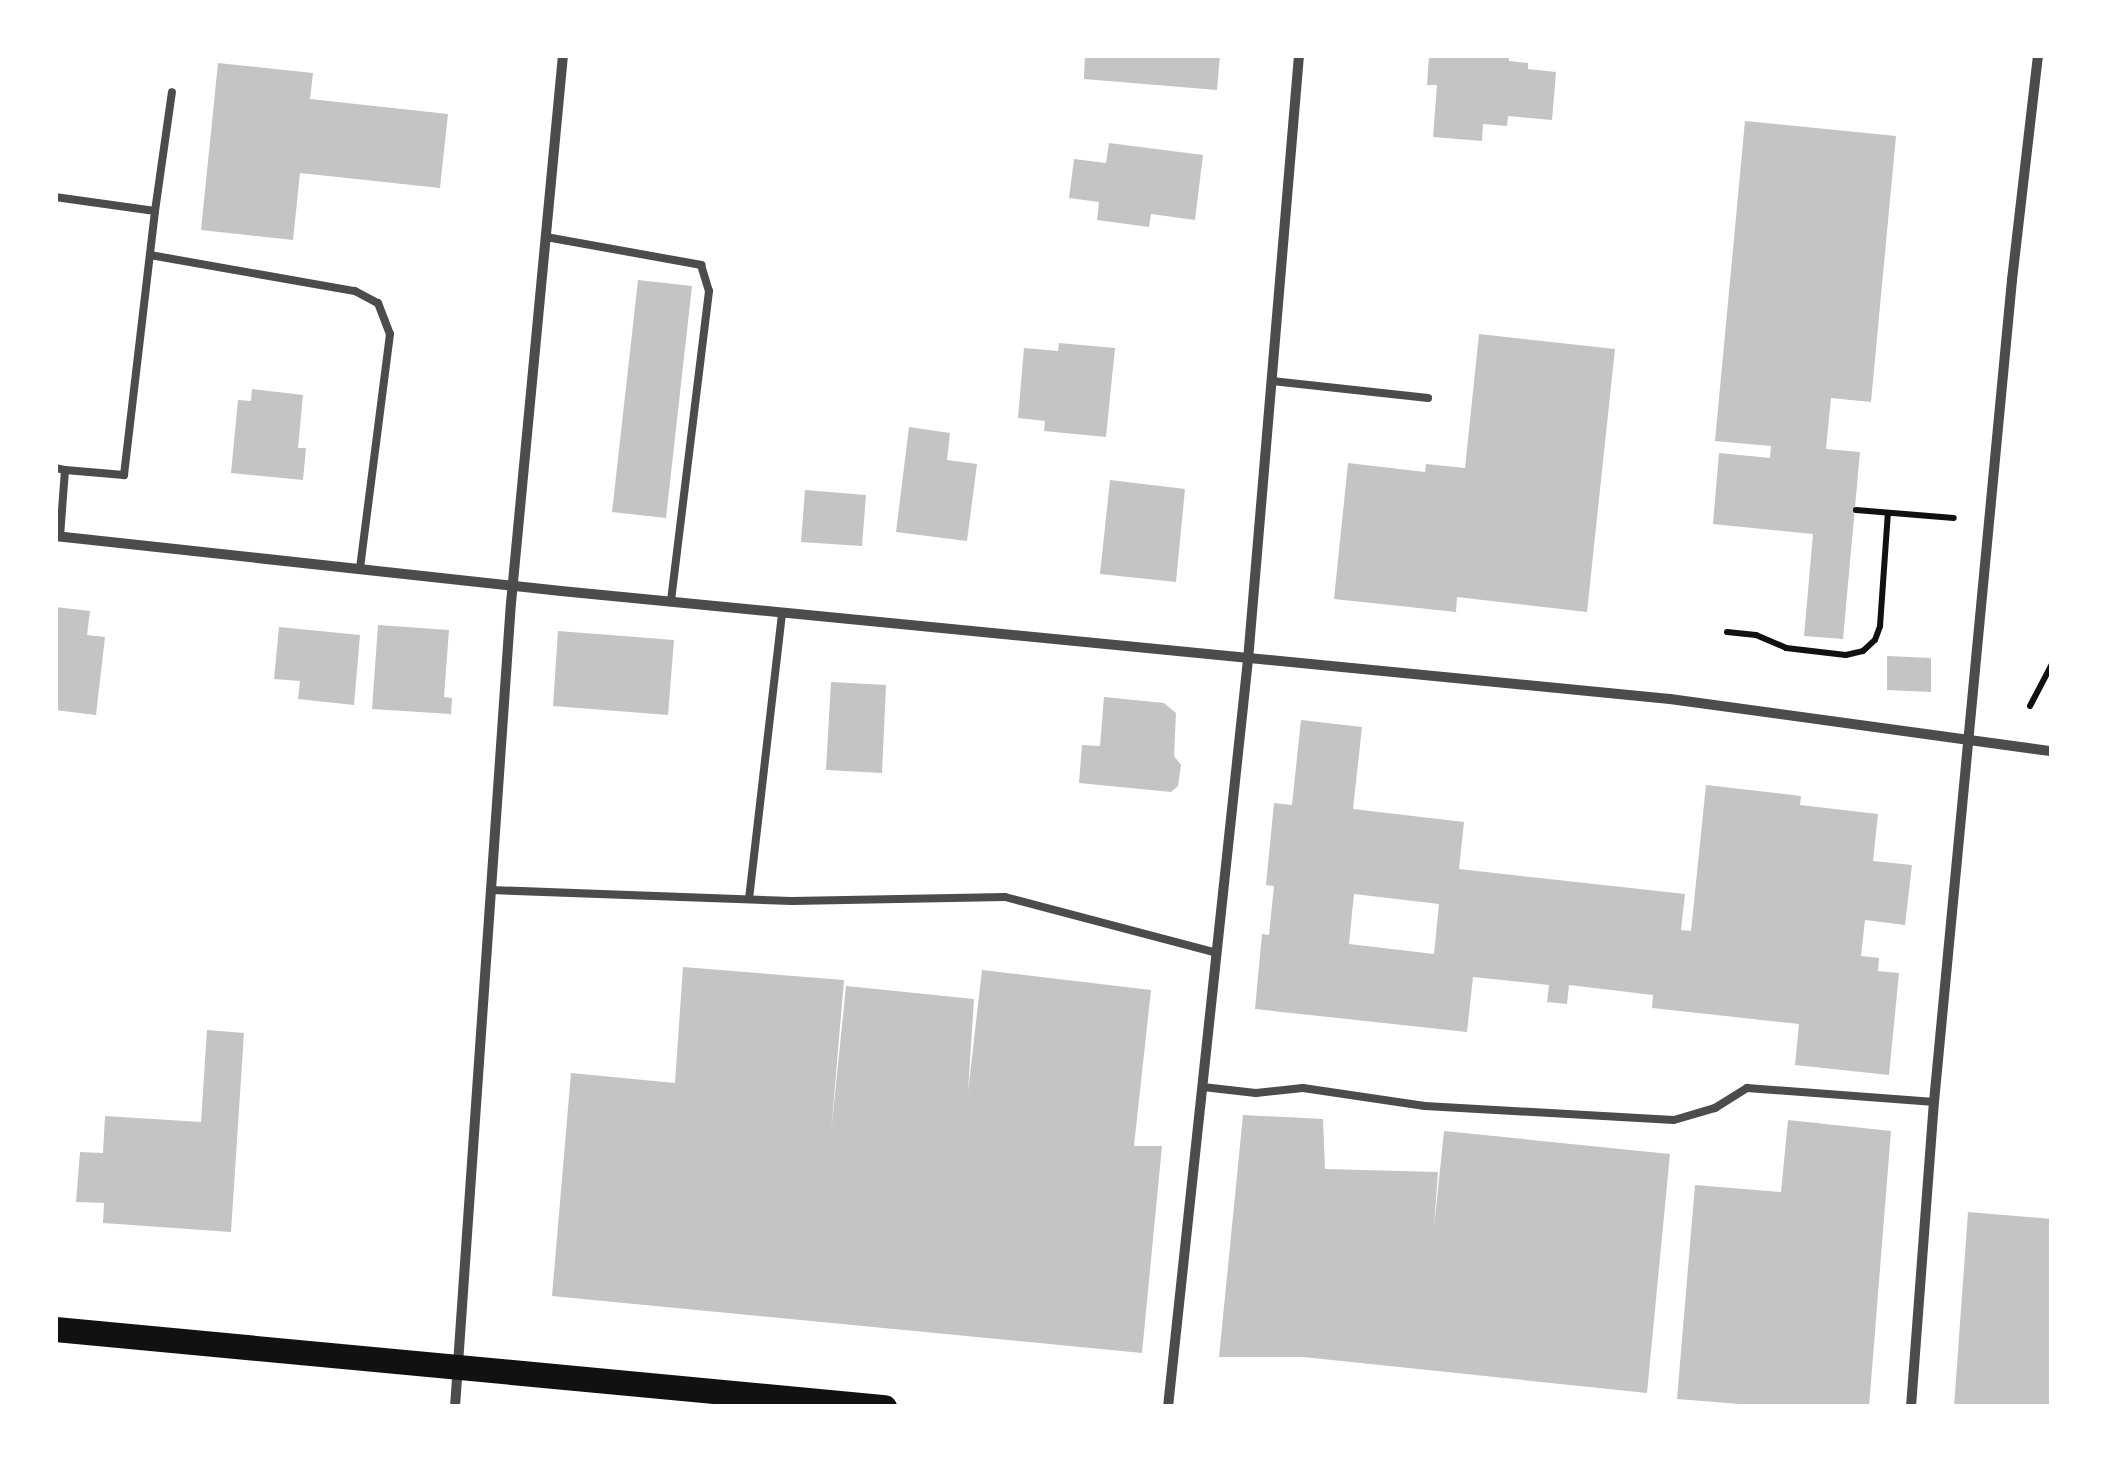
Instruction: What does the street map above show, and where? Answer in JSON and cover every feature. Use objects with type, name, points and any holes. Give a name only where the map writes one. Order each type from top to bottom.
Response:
[{"type":"main road","points":[[55,1328],[801,1403],[884,1407]]},
{"type":"street","points":[[455,1407],[513,586],[564,55]]},
{"type":"street","points":[[1168,1407],[1248,660],[1299,55]]},
{"type":"street","points":[[1911,1407],[1934,1102],[2012,280],[2038,55]]},
{"type":"street","points":[[58,536],[513,586],[1670,700],[1970,737],[2052,751]]},
{"type":"lane","points":[[58,536],[60,469],[124,475],[172,92]]},
{"type":"lane","points":[[55,197],[156,211]]},
{"type":"lane","points":[[546,236],[701,265],[709,292],[671,602]]},
{"type":"lane","points":[[150,254],[354,290],[378,303],[390,334],[360,569]]},
{"type":"lane","points":[[1272,381],[1428,398]]},
{"type":"lane","points":[[749,899],[782,613]]},
{"type":"lane","points":[[491,890],[749,899],[1005,896],[1217,953]]},
{"type":"lane","points":[[1203,1087],[1256,1094],[1303,1088],[1425,1106],[1674,1120],[1714,1108],[1747,1088],[1934,1102]]},
{"type":"path","points":[[1856,510],[1954,518]]},
{"type":"path","points":[[1727,632],[1756,636],[1786,648],[1846,654],[1862,651],[1875,640],[1880,626],[1888,512]]},
{"type":"path","points":[[2030,706],[2052,664]]},
{"type":"building","points":[[1085,55],[1220,55],[1217,90],[1084,79]]},
{"type":"building","points":[[1509,55],[1509,61],[1528,63],[1528,69],[1556,72],[1552,120],[1508,116],[1507,126],[1483,124],[1482,141],[1433,137],[1437,85],[1427,85],[1429,56]]},
{"type":"building","points":[[218,63],[313,73],[310,99],[448,114],[440,188],[300,173],[293,240],[201,230]]},
{"type":"building","points":[[1745,121],[1896,136],[1871,402],[1831,398],[1826,449],[1860,452],[1843,639],[1804,636],[1813,534],[1713,524],[1719,453],[1770,458],[1771,446],[1715,441]]},
{"type":"building","points":[[1109,143],[1203,155],[1195,220],[1151,214],[1149,227],[1097,220],[1099,202],[1069,198],[1074,159],[1106,163]]},
{"type":"building","points":[[638,280],[692,286],[666,518],[612,512]]},
{"type":"building","points":[[1479,334],[1615,349],[1587,612],[1457,597],[1456,612],[1334,599],[1348,463],[1425,472],[1426,464],[1465,468]]},
{"type":"building","points":[[1059,343],[1115,348],[1106,437],[1044,431],[1045,421],[1018,418],[1024,348],[1058,351]]},
{"type":"building","points":[[252,389],[303,395],[298,448],[306,448],[303,480],[231,473],[238,400],[251,401]]},
{"type":"building","points":[[909,427],[950,433],[947,460],[977,464],[967,541],[896,532]]},
{"type":"building","points":[[1110,480],[1185,489],[1176,582],[1100,574]]},
{"type":"building","points":[[805,490],[866,495],[862,546],[801,542]]},
{"type":"building","points":[[55,607],[90,611],[87,635],[105,637],[96,715],[55,710]]},
{"type":"building","points":[[378,625],[449,630],[444,697],[452,698],[451,714],[372,709]]},
{"type":"building","points":[[279,627],[360,635],[354,705],[298,699],[300,681],[274,679]]},
{"type":"building","points":[[558,631],[674,640],[668,715],[553,706]]},
{"type":"building","points":[[1887,656],[1931,658],[1931,692],[1887,690]]},
{"type":"building","points":[[831,682],[886,685],[882,773],[826,770]]},
{"type":"building","points":[[1104,697],[1164,703],[1176,713],[1174,756],[1181,765],[1178,786],[1171,792],[1079,783],[1082,745],[1100,746]]},
{"type":"building","points":[[1301,720],[1362,727],[1353,809],[1464,822],[1459,869],[1685,894],[1681,930],[1691,931],[1706,785],[1801,796],[1800,805],[1878,814],[1873,861],[1912,865],[1905,925],[1865,920],[1861,956],[1879,958],[1878,971],[1899,973],[1889,1075],[1795,1065],[1799,1024],[1652,1008],[1653,995],[1569,985],[1567,1004],[1547,1002],[1549,985],[1473,977],[1467,1032],[1255,1009],[1262,934],[1269,935],[1274,886],[1266,885],[1274,803],[1292,805]],"holes":[[[1354,894],[1439,904],[1434,954],[1349,944]]]},
{"type":"building","points":[[683,967],[844,980],[831,1133],[846,986],[974,999],[968,1092],[982,970],[1151,990],[1134,1146],[1162,1146],[1142,1353],[552,1296],[571,1073],[675,1083]]},
{"type":"building","points":[[207,1030],[244,1033],[231,1232],[103,1223],[104,1203],[76,1202],[80,1152],[103,1153],[105,1116],[201,1122]]},
{"type":"building","points":[[1243,1115],[1323,1119],[1325,1169],[1438,1172],[1434,1228],[1444,1131],[1670,1154],[1647,1393],[1303,1357],[1219,1357]]},
{"type":"building","points":[[1788,1120],[1891,1131],[1869,1407],[1777,1407],[1677,1399],[1695,1185],[1781,1192]]},
{"type":"building","points":[[1968,1212],[2052,1219],[2052,1407],[1954,1407]]}]
